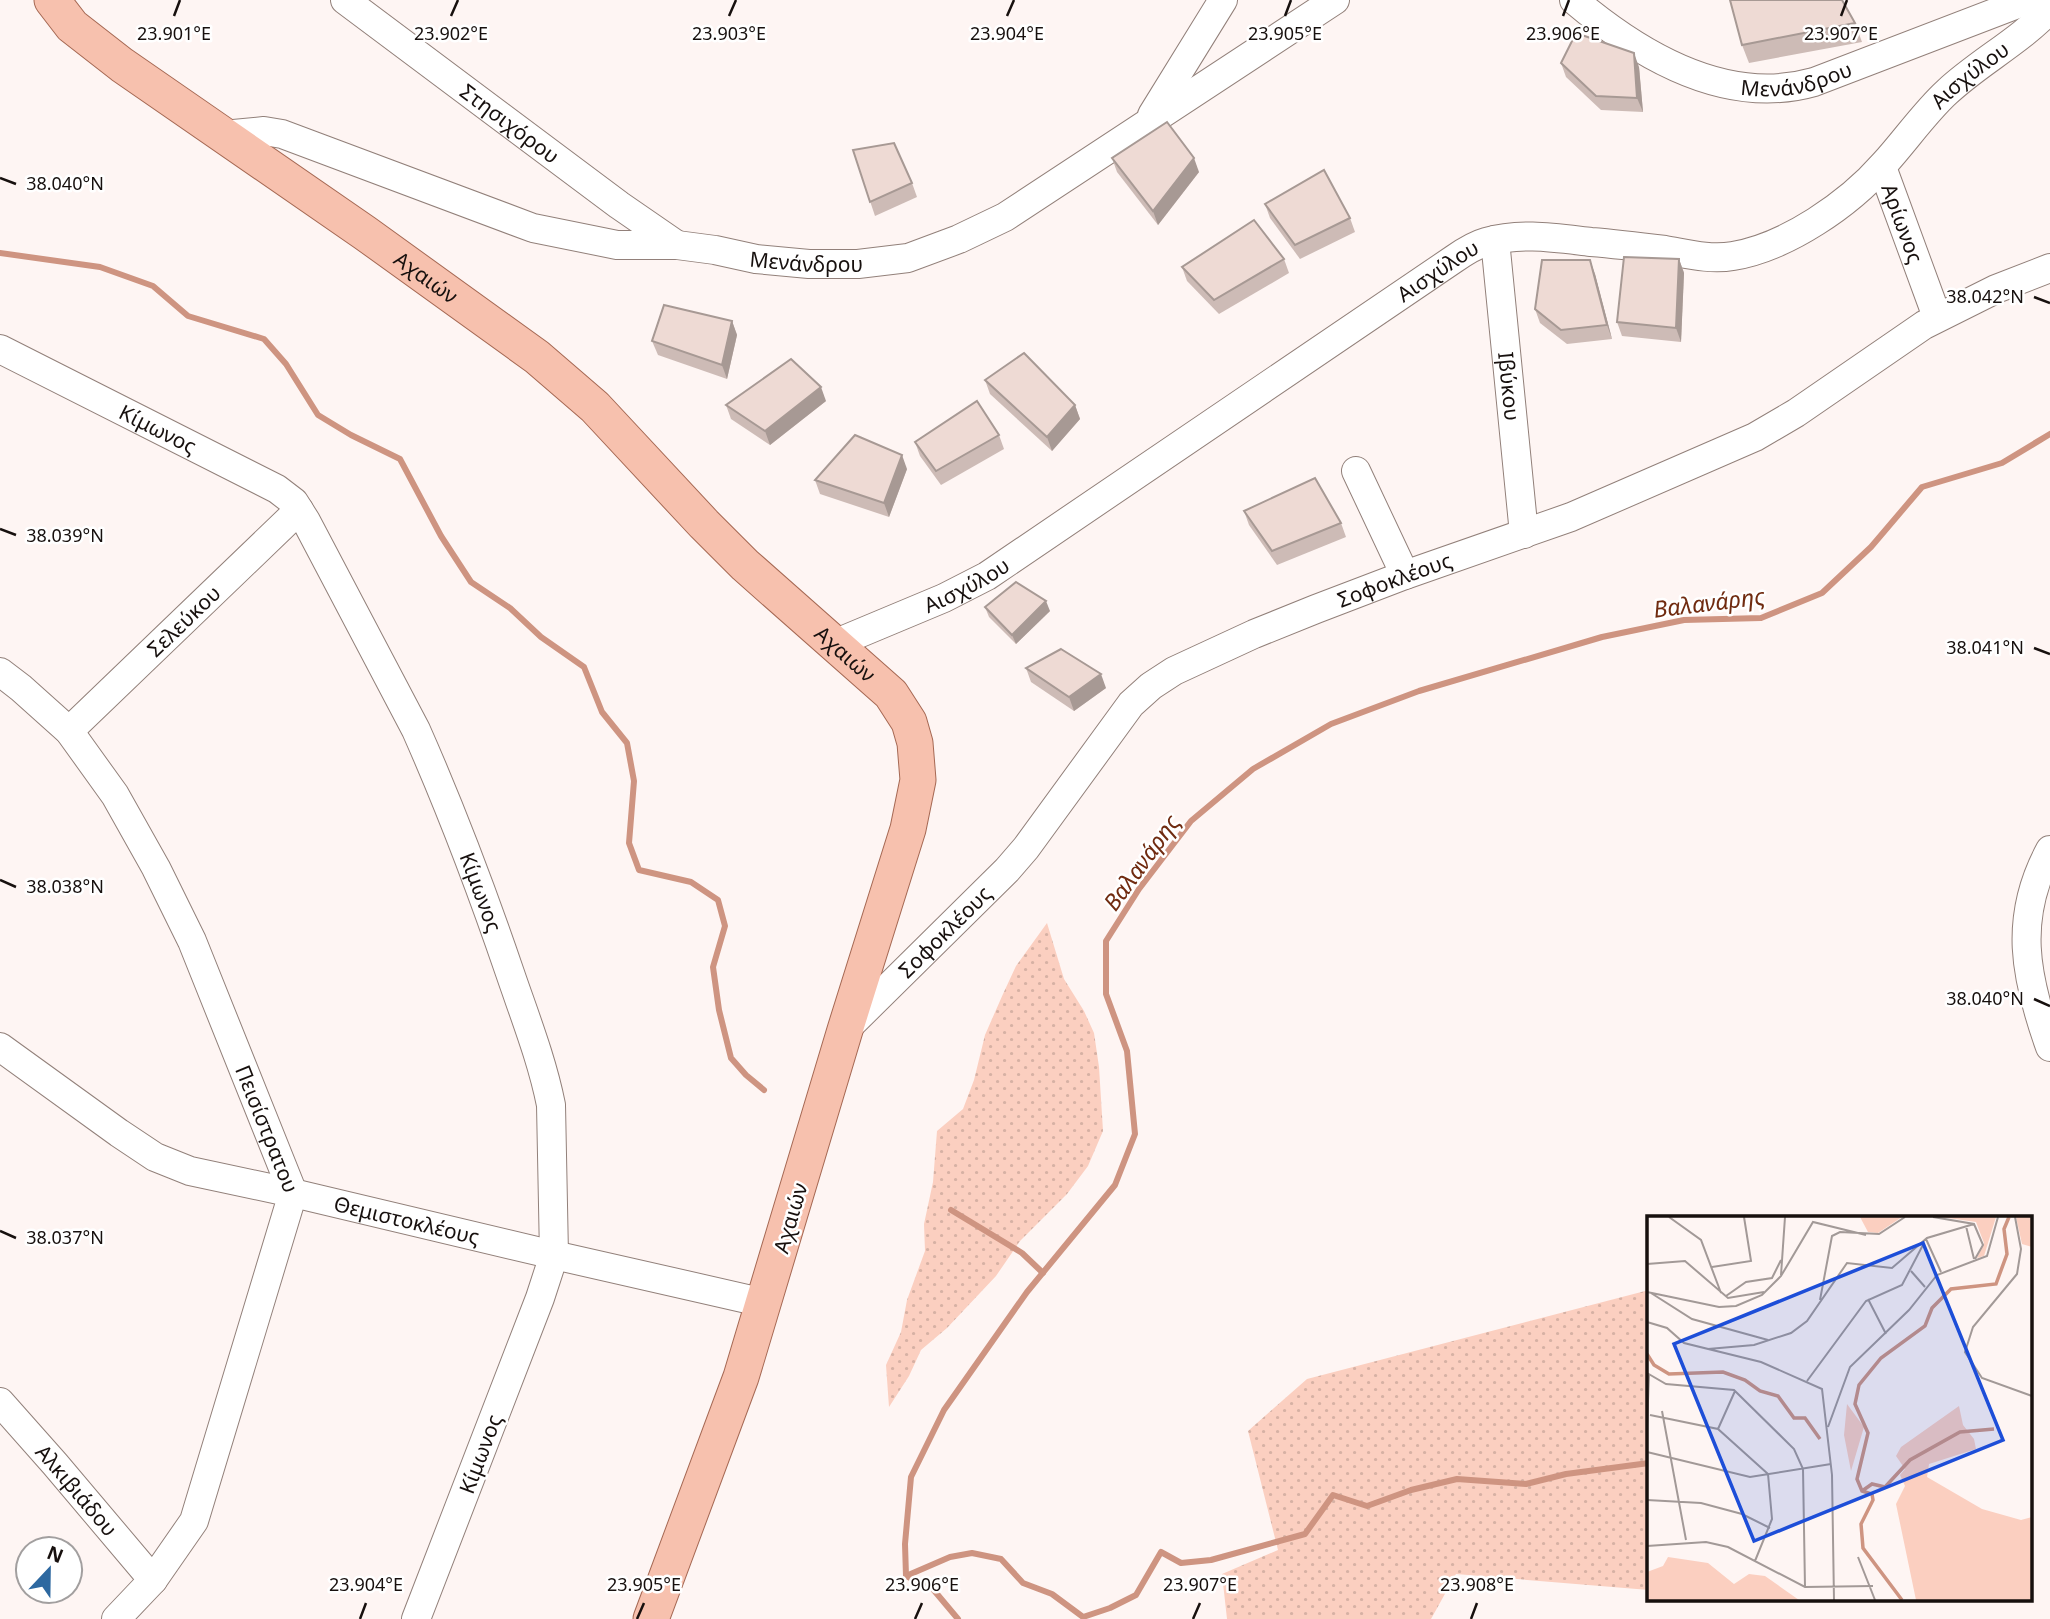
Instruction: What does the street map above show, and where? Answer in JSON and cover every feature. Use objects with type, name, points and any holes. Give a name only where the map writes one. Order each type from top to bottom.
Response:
[{"type":"main road","name":"Αχαιών","points":[[52,0],[82,34],[173,102],[477,312],[545,363],[595,407],[737,557],[877,682],[898,703],[913,731],[917,756],[916,791],[908,829],[741,1377],[651,1619]]},
{"type":"street","name":"Στησιχόρου","points":[[345,0],[608,197],[677,245]]},
{"type":"street","points":[[1149,121],[1223,0]]},
{"type":"street","name":"Μενάνδρου","points":[[223,135],[264,131],[282,134],[533,228],[561,235],[617,245],[677,245],[756,259],[809,264],[858,264],[908,258],[959,239],[1005,217],[1335,0]]},
{"type":"street","name":"Μενάνδρου","points":[[1574,0],[1623,38],[1669,64],[1730,85],[1766,89],[1814,82],[2028,0]]},
{"type":"street","name":"Αισχύλου","points":[[834,644],[944,598],[987,576],[1478,244],[1507,237],[1533,236],[1631,246],[1708,258],[1732,256],[1781,240],[1851,196],[1882,167],[1944,94],[2012,44],[2050,9]]},
{"type":"street","name":"Αρίωνος","points":[[1882,167],[1937,317]]},
{"type":"street","name":"Ιβύκου","points":[[1495,240],[1524,534]]},
{"type":"street","name":"Σοφοκλέους","points":[[845,1030],[1007,870],[1123,715],[1151,686],[1192,661],[1244,638],[1405,575],[1571,517],[1770,429],[1937,317],[1996,289],[2050,268]]},
{"type":"street","name":"Κίμωνος","points":[[0,349],[277,488],[293,502],[429,758],[488,911],[535,1045],[551,1105],[554,1255],[540,1298],[416,1619]]},
{"type":"street","points":[[1356,471],[1405,575]]},
{"type":"street","name":"Σελεύκου","points":[[69,731],[299,510]]},
{"type":"street","name":"Πεισίστρατου","points":[[0,672],[69,731],[115,795],[156,868],[192,941],[293,1193],[194,1521],[153,1580],[116,1619]]},
{"type":"street","points":[[2050,850],[2032,891],[2026,933],[2029,970],[2050,1047]]},
{"type":"street","name":"Θεμιστοκλέους","points":[[0,1046],[155,1157],[190,1171],[765,1303]]},
{"type":"street","name":"Αλκιβιάδου","points":[[0,1402],[153,1580]]},
{"type":"shaded area","points":[[1047,923],[1064,979],[1094,1033],[1103,1131],[1088,1166],[1067,1194],[1020,1241],[996,1276],[947,1328],[921,1350],[909,1376],[889,1407],[886,1365],[901,1332],[907,1300],[925,1251],[924,1224],[933,1182],[937,1131],[963,1109],[974,1080],[985,1035],[1003,994],[1016,966]]},
{"type":"shaded area","points":[[1647,1291],[1647,1590],[1456,1574],[1431,1619],[1227,1619],[1222,1574],[1278,1550],[1248,1431],[1307,1379]]},
{"type":"building","points":[[1730,0],[1842,0],[1855,23],[1742,45]]},
{"type":"building","points":[[1576,33],[1634,53],[1637,98],[1596,96],[1561,63]]},
{"type":"building","points":[[1167,122],[1194,158],[1153,211],[1112,158]]},
{"type":"building","points":[[894,143],[912,183],[870,202],[853,150]]},
{"type":"building","points":[[1324,170],[1350,218],[1295,245],[1265,204]]},
{"type":"building","points":[[1254,220],[1284,259],[1214,300],[1182,267]]},
{"type":"building","points":[[1624,257],[1679,259],[1676,328],[1617,322]]},
{"type":"building","points":[[1542,260],[1590,260],[1607,325],[1561,330],[1535,309]]},
{"type":"building","points":[[664,305],[732,321],[722,365],[652,341]]},
{"type":"building","points":[[1024,353],[1075,405],[1047,437],[985,380]]},
{"type":"building","points":[[791,359],[821,387],[765,431],[726,405]]},
{"type":"building","points":[[977,401],[999,435],[936,471],[915,442]]},
{"type":"building","points":[[855,435],[902,455],[884,503],[815,480]]},
{"type":"building","points":[[1315,478],[1341,523],[1272,551],[1244,511]]},
{"type":"building","points":[[1016,582],[1046,601],[1012,635],[985,607]]},
{"type":"building","points":[[1061,649],[1101,674],[1069,697],[1026,668]]},
{"type":"waterway","points":[[0,253],[100,267],[153,286],[188,316],[264,339],[286,364],[318,415],[400,459],[441,536],[471,582],[510,608],[541,637],[584,667],[602,712],[627,743],[634,781],[629,843],[639,870],[691,882],[718,900],[725,926],[713,967],[719,1010],[731,1058],[764,1090]]},
{"type":"waterway","name":"Βαλανάρης","points":[[958,1619],[932,1588],[906,1576],[905,1544],[911,1477],[944,1410],[1027,1292],[1115,1185],[1135,1134],[1127,1051],[1106,994],[1106,941],[1139,889],[1191,821],[1253,769],[1331,724],[1419,691],[1602,637],[1684,620],[1761,618],[1822,593],[1871,547],[1922,487],[2002,463],[2050,434]]},
{"type":"waterway","points":[[951,1210],[1022,1253],[1043,1273]]},
{"type":"waterway","points":[[906,1576],[950,1557],[972,1553],[1001,1559],[1023,1583],[1052,1594],[1083,1617],[1136,1595],[1161,1552],[1181,1563],[1211,1560],[1305,1534],[1333,1495],[1367,1506],[1411,1490],[1457,1479],[1526,1484],[1566,1474],[1647,1463]]}]
